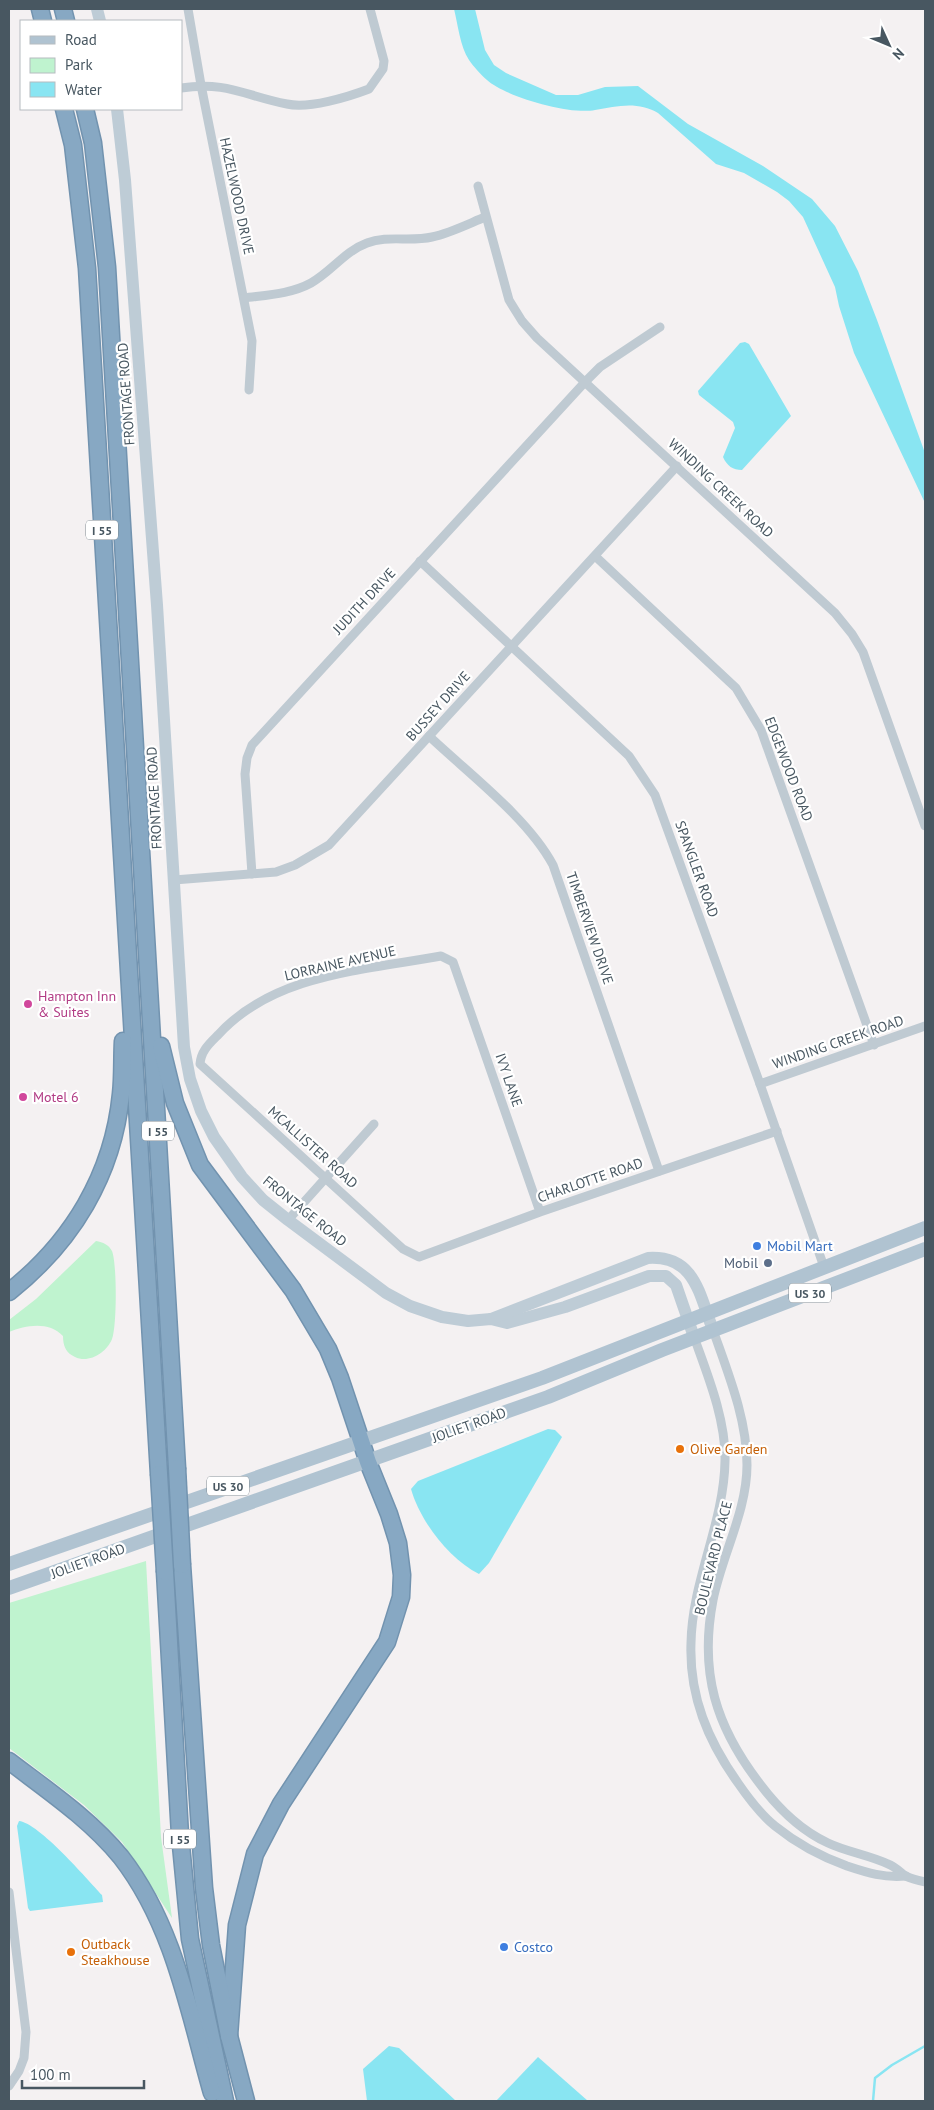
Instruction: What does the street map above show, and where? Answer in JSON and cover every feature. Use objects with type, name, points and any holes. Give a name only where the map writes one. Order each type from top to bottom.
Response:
[{"type":"highway","name":"I 55","points":[[64,110],[76,163],[88,268],[126,953],[180,1835],[190,1939],[225,2101]]},
{"type":"highway","name":"I 55","points":[[85,110],[94,152],[107,267],[182,1565],[204,1888],[211,1945],[229,2036],[246,2101]]},
{"type":"highway","points":[[9,1292],[40,1265],[70,1231],[94,1193],[106,1167],[114,1136],[121,1094],[126,953]]},
{"type":"highway","points":[[151,1003],[175,1103],[200,1165],[293,1290],[328,1349],[340,1378],[368,1462],[389,1514],[398,1543],[402,1574],[402,1597],[396,1619],[380,1657],[281,1804],[255,1854],[237,1925],[229,2036]]},
{"type":"highway","points":[[9,1761],[97,1833],[120,1857],[143,1889],[158,1916],[170,1947],[214,2101]]},
{"type":"main road","name":"JOLIET ROAD","points":[[9,1564],[360,1439],[542,1378],[925,1228]]},
{"type":"main road","name":"JOLIET ROAD","points":[[9,1588],[548,1397],[694,1337],[925,1249]]},
{"type":"street","name":"HAZELWOOD DRIVE","points":[[188,9],[201,85],[252,341],[249,390]]},
{"type":"street","points":[[182,88],[201,85],[225,86],[288,105],[306,105],[369,89],[383,69],[384,60],[370,9]]},
{"type":"street","name":"FRONTAGE ROAD","points":[[117,110],[125,180],[158,605],[184,1047],[190,1079],[214,1137],[242,1178],[288,1220],[386,1293],[410,1306],[452,1319],[491,1319],[507,1323],[565,1307],[649,1276],[666,1276],[676,1286],[694,1337]]},
{"type":"street","name":"WINDING CREEK ROAD","points":[[478,186],[509,300],[537,338],[835,613],[852,634],[863,652],[925,826]]},
{"type":"street","points":[[244,298],[288,291],[311,283],[349,253],[367,243],[387,239],[408,240],[432,237],[485,217]]},
{"type":"street","name":"JUDITH DRIVE","points":[[252,874],[245,774],[247,758],[252,745],[585,382],[600,367],[660,327]]},
{"type":"street","name":"BUSSEY DRIVE","points":[[174,880],[282,870],[295,865],[329,844],[676,466]]},
{"type":"street","name":"EDGEWOOD ROAD","points":[[595,556],[736,688],[750,707],[761,730],[874,1045]]},
{"type":"street","name":"SPANGLER ROAD","points":[[420,561],[629,756],[655,795],[777,1131],[824,1267]]},
{"type":"street","name":"TIMBERVIEW DRIVE","points":[[429,736],[526,827],[541,844],[553,865],[659,1171]]},
{"type":"street","name":"LORRAINE AVENUE","points":[[201,1056],[221,1031],[240,1014],[261,1000],[286,988],[310,981],[441,956],[449,958]]},
{"type":"street","name":"IVY LANE","points":[[449,958],[453,962],[540,1212]]},
{"type":"street","name":"WINDING CREEK ROAD","points":[[760,1084],[925,1026]]},
{"type":"street","name":"MCALLISTER ROAD","points":[[201,1056],[200,1064],[327,1177],[403,1249],[412,1255]]},
{"type":"street","points":[[288,1220],[374,1124]]},
{"type":"street","name":"CHARLOTTE ROAD","points":[[412,1255],[419,1257],[540,1212],[777,1131]]},
{"type":"street","name":"FRONTAGE ROAD","points":[[491,1319],[648,1258],[660,1257],[673,1260],[691,1276],[713,1330]]},
{"type":"street","name":"BOULEVARD PLACE","points":[[713,1330],[746,1434],[747,1467],[741,1505],[714,1600],[709,1629],[711,1684],[724,1729],[742,1762],[781,1810],[827,1843],[890,1864],[906,1876]]},
{"type":"street","name":"BOULEVARD PLACE","points":[[694,1337],[720,1421],[725,1461],[723,1487],[694,1613],[690,1643],[693,1677],[703,1723],[710,1740],[752,1803],[774,1826],[830,1859],[886,1878],[906,1876]]},
{"type":"street","points":[[752,1803],[766,1793]]},
{"type":"street","points":[[906,1876],[925,1882]]},
{"type":"street","points":[[9,1892],[26,2032],[24,2058],[19,2071],[9,2086]]},
{"type":"green space","points":[[96,1241],[106,1244],[111,1249],[114,1258],[115,1321],[110,1344],[97,1356],[80,1359],[67,1351],[64,1346],[63,1336],[51,1328],[30,1326],[9,1332],[9,1320],[36,1299]]},
{"type":"green space","points":[[146,1561],[161,1837],[172,1918],[122,1842],[84,1805],[9,1748],[9,1603]]},
{"type":"water","points":[[454,9],[475,9],[485,50],[494,65],[506,73],[556,95],[578,95],[605,87],[638,86],[688,124],[763,166],[812,199],[835,226],[858,271],[877,320],[925,453],[925,503],[854,353],[835,287],[803,217],[789,201],[744,173],[716,164],[658,113],[650,109],[627,105],[584,111],[570,110],[508,93],[487,80],[471,63],[461,42]]},
{"type":"water","points":[[745,342],[749,344],[791,416],[742,470],[731,467],[723,457],[735,428],[733,422],[699,395],[698,391],[740,343]]},
{"type":"water","points":[[548,1429],[555,1430],[562,1437],[489,1563],[479,1574],[457,1559],[437,1538],[421,1514],[411,1489],[418,1481]]},
{"type":"water","points":[[19,1821],[28,1824],[50,1841],[102,1895],[103,1902],[30,1911],[28,1908],[17,1826]]},
{"type":"water","points":[[389,2046],[399,2048],[456,2101],[367,2101],[363,2069]]},
{"type":"water","points":[[538,2057],[588,2101],[496,2101]]},
{"type":"waterway","points":[[873,2101],[875,2078],[892,2065],[925,2046]]},
{"type":"place","name":"Hampton Inn & Suites","points":[[28,1004]]},
{"type":"place","name":"Motel 6","points":[[23,1097]]},
{"type":"place","name":"Mobil Mart","points":[[757,1246]]},
{"type":"place","name":"Mobil","points":[[768,1263]]},
{"type":"place","name":"Olive Garden","points":[[680,1449]]},
{"type":"place","name":"Costco","points":[[504,1947]]},
{"type":"place","name":"Outback Steakhouse","points":[[71,1952]]}]
